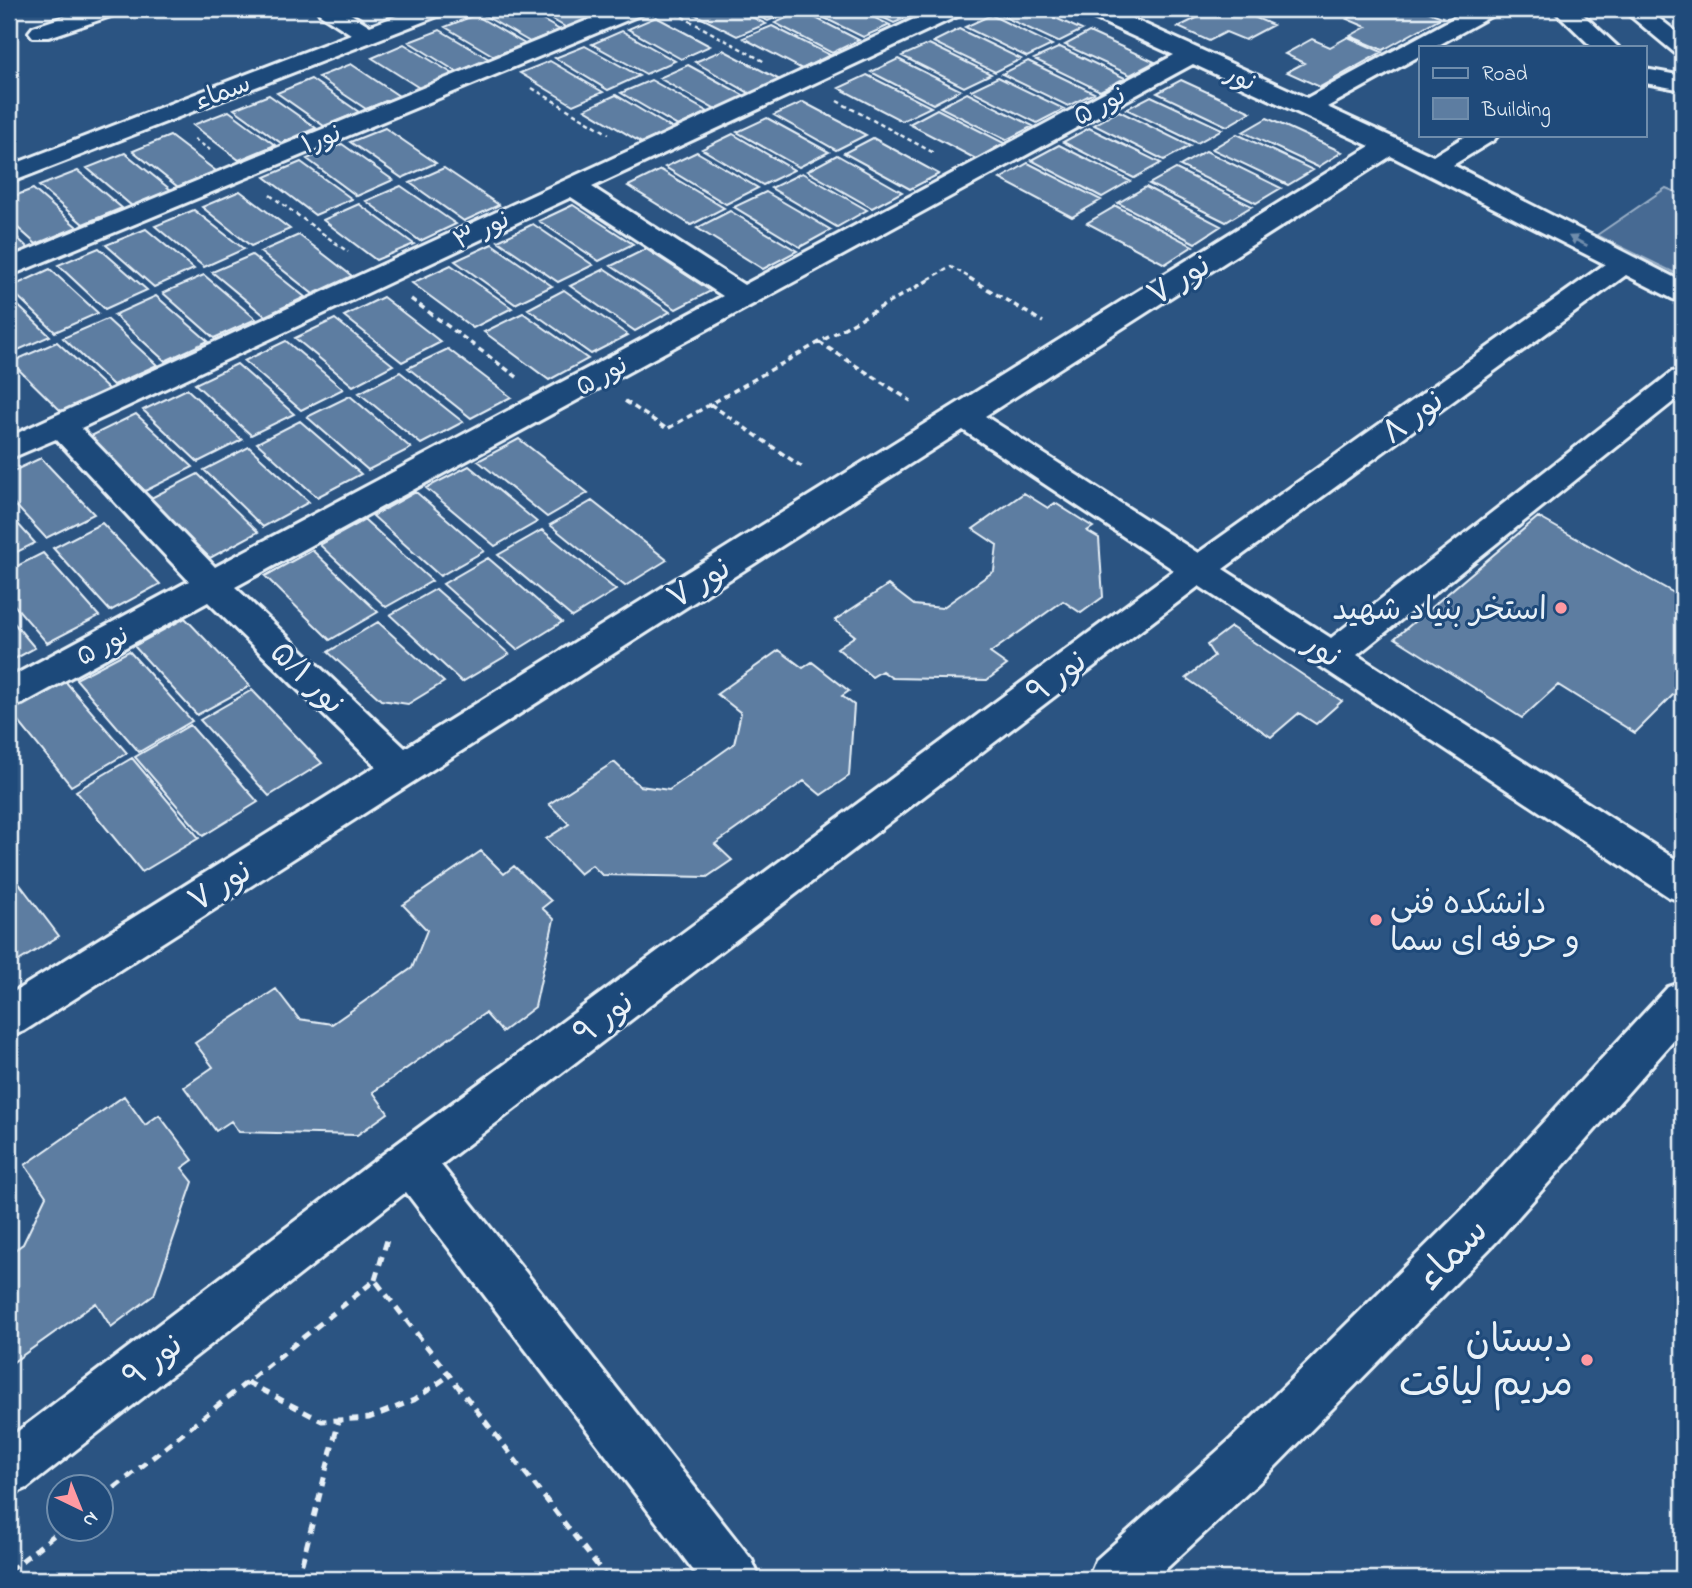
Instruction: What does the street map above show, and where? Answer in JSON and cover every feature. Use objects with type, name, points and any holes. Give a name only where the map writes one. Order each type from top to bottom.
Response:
[{"type":"street","points":[[30,26],[108,9]]},
{"type":"street","points":[[328,9],[368,34]]},
{"type":"street","name":"سماء","points":[[9,175],[435,9]]},
{"type":"street","name":"نور۱","points":[[9,268],[634,9]]},
{"type":"street","name":"نور ۳","points":[[9,449],[954,9]]},
{"type":"street","points":[[1564,9],[1605,46]]},
{"type":"street","points":[[1633,9],[1683,48]]},
{"type":"street","name":"نور","points":[[1108,11],[1192,55],[1434,166],[1683,293]]},
{"type":"street","points":[[1419,46],[1483,11]]},
{"type":"street","points":[[1307,108],[1419,46]]},
{"type":"street","name":"نور ۵","points":[[9,694],[1192,55]]},
{"type":"street","points":[[1646,76],[1683,83]]},
{"type":"street","points":[[1434,166],[1483,136]]},
{"type":"street","name":"نور ۷","points":[[9,1018],[1388,146]]},
{"type":"street","points":[[572,186],[744,297]]},
{"type":"street","name":"نور ۸","points":[[1200,568],[1623,264]]},
{"type":"street","points":[[1333,655],[1683,379]]},
{"type":"street","name":"نور","points":[[955,420],[1200,568],[1683,885]]},
{"type":"street","name":"نور ۵/۱","points":[[60,425],[212,585],[403,769]]},
{"type":"street","name":"نور ۹","points":[[9,1470],[410,1161],[1200,568]]},
{"type":"street","name":"سماء","points":[[1115,1579],[1249,1457],[1480,1225],[1683,1000]]},
{"type":"street","points":[[410,1161],[733,1579]]},
{"type":"path","points":[[667,9],[972,174]]},
{"type":"path","points":[[495,66],[642,154]]},
{"type":"path","points":[[593,379],[667,429],[951,267],[1077,342]]},
{"type":"path","points":[[380,276],[551,402]]},
{"type":"path","points":[[819,342],[955,420]]},
{"type":"path","points":[[710,404],[840,493]]},
{"type":"path","points":[[116,1487],[375,1280],[608,1579]]},
{"type":"path","points":[[247,1382],[321,1421],[369,1418],[381,1414],[414,1400],[450,1376]]},
{"type":"path","points":[[298,1579],[338,1420]]},
{"type":"path","points":[[9,1571],[46,1542]]},
{"type":"shaded area","points":[[1666,188],[1683,195],[1683,277],[1597,235]]},
{"type":"building","points":[[491,9],[523,9],[560,30],[530,42],[480,13]]},
{"type":"building","points":[[534,9],[583,9],[596,16],[567,28]]},
{"type":"building","points":[[684,9],[736,9],[766,24],[737,36]]},
{"type":"building","points":[[743,9],[795,9],[768,21]]},
{"type":"building","points":[[806,9],[856,9],[890,25],[863,37]]},
{"type":"building","points":[[865,9],[914,9],[920,12],[894,23]]},
{"type":"building","points":[[1005,9],[1036,9],[1082,30],[1058,42],[996,13]]},
{"type":"building","points":[[1215,9],[1273,9],[1256,18],[1273,25],[1245,40],[1226,32],[1209,41],[1178,27]]},
{"type":"building","points":[[1366,9],[1391,12],[1397,9],[1421,9],[1442,17],[1383,50],[1350,36],[1366,27],[1347,19]]},
{"type":"building","points":[[802,11],[859,40],[832,53],[775,23]]},
{"type":"building","points":[[475,15],[525,44],[494,56],[445,27]]},
{"type":"building","points":[[991,15],[1052,45],[1027,57],[965,27]]},
{"type":"building","points":[[656,17],[710,46],[681,59],[628,29]]},
{"type":"building","points":[[772,26],[830,55],[802,69],[743,38]]},
{"type":"building","points":[[959,29],[1021,59],[995,72],[933,42]]},
{"type":"building","points":[[440,30],[489,59],[457,72],[409,42]]},
{"type":"building","points":[[622,31],[675,61],[646,74],[592,44]]},
{"type":"building","points":[[1089,32],[1155,62],[1130,75],[1065,45]]},
{"type":"building","points":[[1348,37],[1382,52],[1320,87],[1287,72],[1304,63],[1285,54],[1312,39],[1330,47]]},
{"type":"building","points":[[404,44],[455,75],[421,89],[372,58]]},
{"type":"building","points":[[929,44],[991,74],[964,87],[902,56]]},
{"type":"building","points":[[585,46],[639,76],[608,90],[555,58]]},
{"type":"building","points":[[1060,47],[1125,78],[1100,91],[1034,59]]},
{"type":"building","points":[[723,50],[780,80],[751,94],[695,62]]},
{"type":"building","points":[[898,59],[960,90],[933,104],[871,72]]},
{"type":"building","points":[[550,61],[603,92],[573,105],[520,73]]},
{"type":"building","points":[[1028,61],[1094,93],[1068,106],[1002,74]]},
{"type":"building","points":[[351,64],[399,96],[366,109],[318,77]]},
{"type":"building","points":[[688,65],[745,96],[716,110],[659,78]]},
{"type":"building","points":[[867,75],[931,107],[902,121],[839,88]]},
{"type":"building","points":[[998,77],[1064,109],[1037,123],[971,90]]},
{"type":"building","points":[[311,79],[359,112],[324,126],[277,93]]},
{"type":"building","points":[[651,80],[708,112],[678,126],[621,93]]},
{"type":"building","points":[[1181,80],[1251,112],[1227,126],[1157,93]]},
{"type":"building","points":[[967,93],[1033,126],[1006,140],[940,107]]},
{"type":"building","points":[[269,95],[316,128],[281,143],[234,109]]},
{"type":"building","points":[[616,95],[673,129],[642,143],[585,109]]},
{"type":"building","points":[[1151,96],[1222,129],[1197,143],[1126,109]]},
{"type":"building","points":[[803,102],[866,135],[836,150],[774,115]]},
{"type":"building","points":[[937,109],[1004,143],[976,159],[909,124]]},
{"type":"building","points":[[229,111],[275,145],[239,160],[193,125]]},
{"type":"building","points":[[1119,111],[1190,146],[1164,160],[1094,125]]},
{"type":"building","points":[[767,118],[829,152],[799,167],[737,132]]},
{"type":"building","points":[[1267,118],[1342,152],[1318,167],[1243,132]]},
{"type":"building","points":[[385,128],[436,163],[402,178],[350,142]]},
{"type":"building","points":[[1089,128],[1161,163],[1134,178],[1063,142]]},
{"type":"building","points":[[733,134],[794,170],[763,185],[702,149]]},
{"type":"building","points":[[1237,134],[1313,170],[1288,185],[1212,149]]},
{"type":"building","points":[[170,136],[216,171],[178,187],[133,151]]},
{"type":"building","points":[[873,138],[939,174],[910,189],[844,153]]},
{"type":"building","points":[[342,144],[393,180],[357,196],[307,159]]},
{"type":"building","points":[[1059,145],[1130,181],[1102,197],[1031,160]]},
{"type":"building","points":[[1206,151],[1281,188],[1256,203],[1180,166]]},
{"type":"building","points":[[697,152],[758,188],[726,204],[665,167]]},
{"type":"building","points":[[125,153],[171,190],[132,206],[87,168]]},
{"type":"building","points":[[837,155],[902,192],[872,208],[807,171]]},
{"type":"building","points":[[301,162],[352,199],[315,215],[265,177]]},
{"type":"building","points":[[1028,163],[1101,200],[1072,217],[1000,179]]},
{"type":"building","points":[[444,168],[499,205],[464,221],[410,183]]},
{"type":"building","points":[[1176,169],[1252,206],[1226,222],[1149,184]]},
{"type":"building","points":[[661,170],[724,208],[691,225],[628,186]]},
{"type":"building","points":[[78,171],[122,208],[83,224],[39,186]]},
{"type":"building","points":[[802,173],[867,210],[837,227],[771,188]]},
{"type":"building","points":[[401,186],[456,224],[420,241],[366,201]]},
{"type":"building","points":[[1146,187],[1221,226],[1195,243],[1118,203]]},
{"type":"building","points":[[33,189],[77,227],[36,244],[9,220],[9,198]]},
{"type":"building","points":[[240,191],[290,229],[251,246],[202,207]]},
{"type":"building","points":[[766,192],[831,230],[800,247],[734,207]]},
{"type":"building","points":[[359,204],[414,244],[376,260],[323,220]]},
{"type":"building","points":[[573,205],[633,244],[599,261],[539,221]]},
{"type":"building","points":[[1116,206],[1193,246],[1165,264],[1087,223]]},
{"type":"building","points":[[194,210],[244,249],[204,267],[155,226]]},
{"type":"building","points":[[730,211],[797,251],[763,269],[697,228]]},
{"type":"building","points":[[533,224],[593,265],[558,282],[498,241]]},
{"type":"building","points":[[146,229],[194,269],[154,287],[106,245]]},
{"type":"building","points":[[9,230],[28,248],[9,256]]},
{"type":"building","points":[[299,235],[352,276],[313,294],[260,252]]},
{"type":"building","points":[[492,244],[552,286],[515,304],[455,261]]},
{"type":"building","points":[[99,248],[147,290],[105,309],[58,265]]},
{"type":"building","points":[[646,249],[711,291],[676,309],[611,266]]},
{"type":"building","points":[[252,255],[305,297],[265,316],[212,272]]},
{"type":"building","points":[[451,265],[512,308],[473,328],[412,283]]},
{"type":"building","points":[[50,269],[98,313],[55,332],[9,288]]},
{"type":"building","points":[[605,269],[670,312],[635,331],[570,286]]},
{"type":"building","points":[[204,275],[256,319],[214,338],[163,293]]},
{"type":"building","points":[[564,290],[628,335],[591,354],[528,309]]},
{"type":"building","points":[[156,296],[208,341],[165,361],[114,315]]},
{"type":"building","points":[[9,297],[50,336],[9,354]]},
{"type":"building","points":[[383,297],[441,342],[402,362],[344,316]]},
{"type":"building","points":[[523,313],[588,359],[549,380],[484,332]]},
{"type":"building","points":[[107,319],[157,365],[113,385],[63,338]]},
{"type":"building","points":[[335,319],[393,365],[353,386],[295,338]]},
{"type":"building","points":[[286,341],[343,389],[301,410],[244,361]]},
{"type":"building","points":[[57,342],[109,390],[62,412],[11,362]]},
{"type":"building","points":[[448,349],[511,397],[471,418],[408,368]]},
{"type":"building","points":[[237,364],[294,414],[251,435],[195,384]]},
{"type":"building","points":[[400,372],[463,422],[421,444],[359,393]]},
{"type":"building","points":[[187,389],[242,440],[198,462],[143,410]]},
{"type":"building","points":[[350,396],[411,448],[368,470],[307,417]]},
{"type":"building","points":[[136,414],[193,467],[145,491],[89,437]]},
{"type":"building","points":[[300,421],[361,474],[317,497],[257,443]]},
{"type":"building","points":[[519,439],[588,493],[547,517],[478,461]]},
{"type":"building","points":[[249,447],[309,502],[263,527],[204,470]]},
{"type":"building","points":[[41,458],[94,514],[46,538],[9,498],[9,473]]},
{"type":"building","points":[[469,466],[537,522],[495,546],[426,488]]},
{"type":"building","points":[[198,474],[258,532],[210,558],[149,499]]},
{"type":"building","points":[[416,492],[484,551],[440,576],[373,516]]},
{"type":"building","points":[[1024,493],[1048,508],[1055,503],[1093,527],[1087,531],[1099,538],[1103,597],[1081,613],[1063,601],[990,653],[1007,665],[987,680],[892,678],[882,671],[872,677],[837,648],[855,636],[835,620],[888,585],[914,605],[942,608],[994,571],[997,545],[973,529]]},
{"type":"building","points":[[592,501],[667,560],[625,586],[550,525]]},
{"type":"building","points":[[9,514],[35,543],[9,556]]},
{"type":"building","points":[[1538,517],[1683,598],[1683,685],[1635,733],[1558,685],[1522,718],[1395,638]]},
{"type":"building","points":[[365,520],[432,581],[386,607],[320,545]]},
{"type":"building","points":[[102,523],[160,584],[110,611],[53,548]]},
{"type":"building","points":[[542,530],[616,590],[572,617],[498,555]]},
{"type":"building","points":[[312,550],[378,612],[330,640],[265,576]]},
{"type":"building","points":[[43,553],[99,616],[47,643],[9,599],[9,570]]},
{"type":"building","points":[[488,558],[562,622],[517,650],[443,584]]},
{"type":"building","points":[[436,589],[509,654],[462,682],[390,615]]},
{"type":"building","points":[[9,617],[35,648],[9,662]]},
{"type":"building","points":[[185,618],[250,686],[197,715],[134,646]]},
{"type":"building","points":[[378,622],[444,682],[408,704],[381,700],[328,652]]},
{"type":"building","points":[[1231,627],[1342,701],[1316,724],[1299,713],[1271,737],[1186,678],[1214,656],[1207,645]]},
{"type":"building","points":[[779,650],[803,668],[812,662],[849,691],[842,696],[854,705],[849,776],[821,795],[804,781],[715,844],[732,860],[707,877],[602,875],[592,865],[580,874],[546,839],[569,824],[549,804],[614,762],[640,786],[669,790],[734,744],[741,713],[717,694]]},
{"type":"building","points":[[129,651],[192,721],[139,752],[76,679]]},
{"type":"building","points":[[65,681],[127,753],[71,786],[10,711]]},
{"type":"building","points":[[252,690],[322,763],[269,796],[200,720]]},
{"type":"building","points":[[190,725],[258,802],[203,836],[135,757]]},
{"type":"building","points":[[132,758],[199,838],[142,872],[76,791]]},
{"type":"building","points":[[481,851],[504,874],[514,866],[551,901],[542,908],[554,919],[535,1007],[502,1032],[485,1013],[373,1092],[388,1113],[357,1135],[239,1132],[231,1121],[216,1131],[184,1087],[213,1067],[195,1043],[276,989],[299,1019],[332,1024],[412,968],[427,930],[403,905]]},
{"type":"building","points":[[9,870],[59,936],[9,967]]},
{"type":"building","points":[[124,1096],[145,1125],[159,1115],[193,1160],[182,1168],[193,1182],[154,1295],[111,1327],[96,1303],[9,1365],[9,1254],[23,1244],[46,1196],[25,1165]]},
{"type":"place","name":"استخر بنیاد شهید","points":[[1561,608]]},
{"type":"place","name":"دانشکده فنی و حرفه ای سما","points":[[1376,920]]},
{"type":"place","name":"دبستان مریم لیاقت","points":[[1587,1360]]}]
